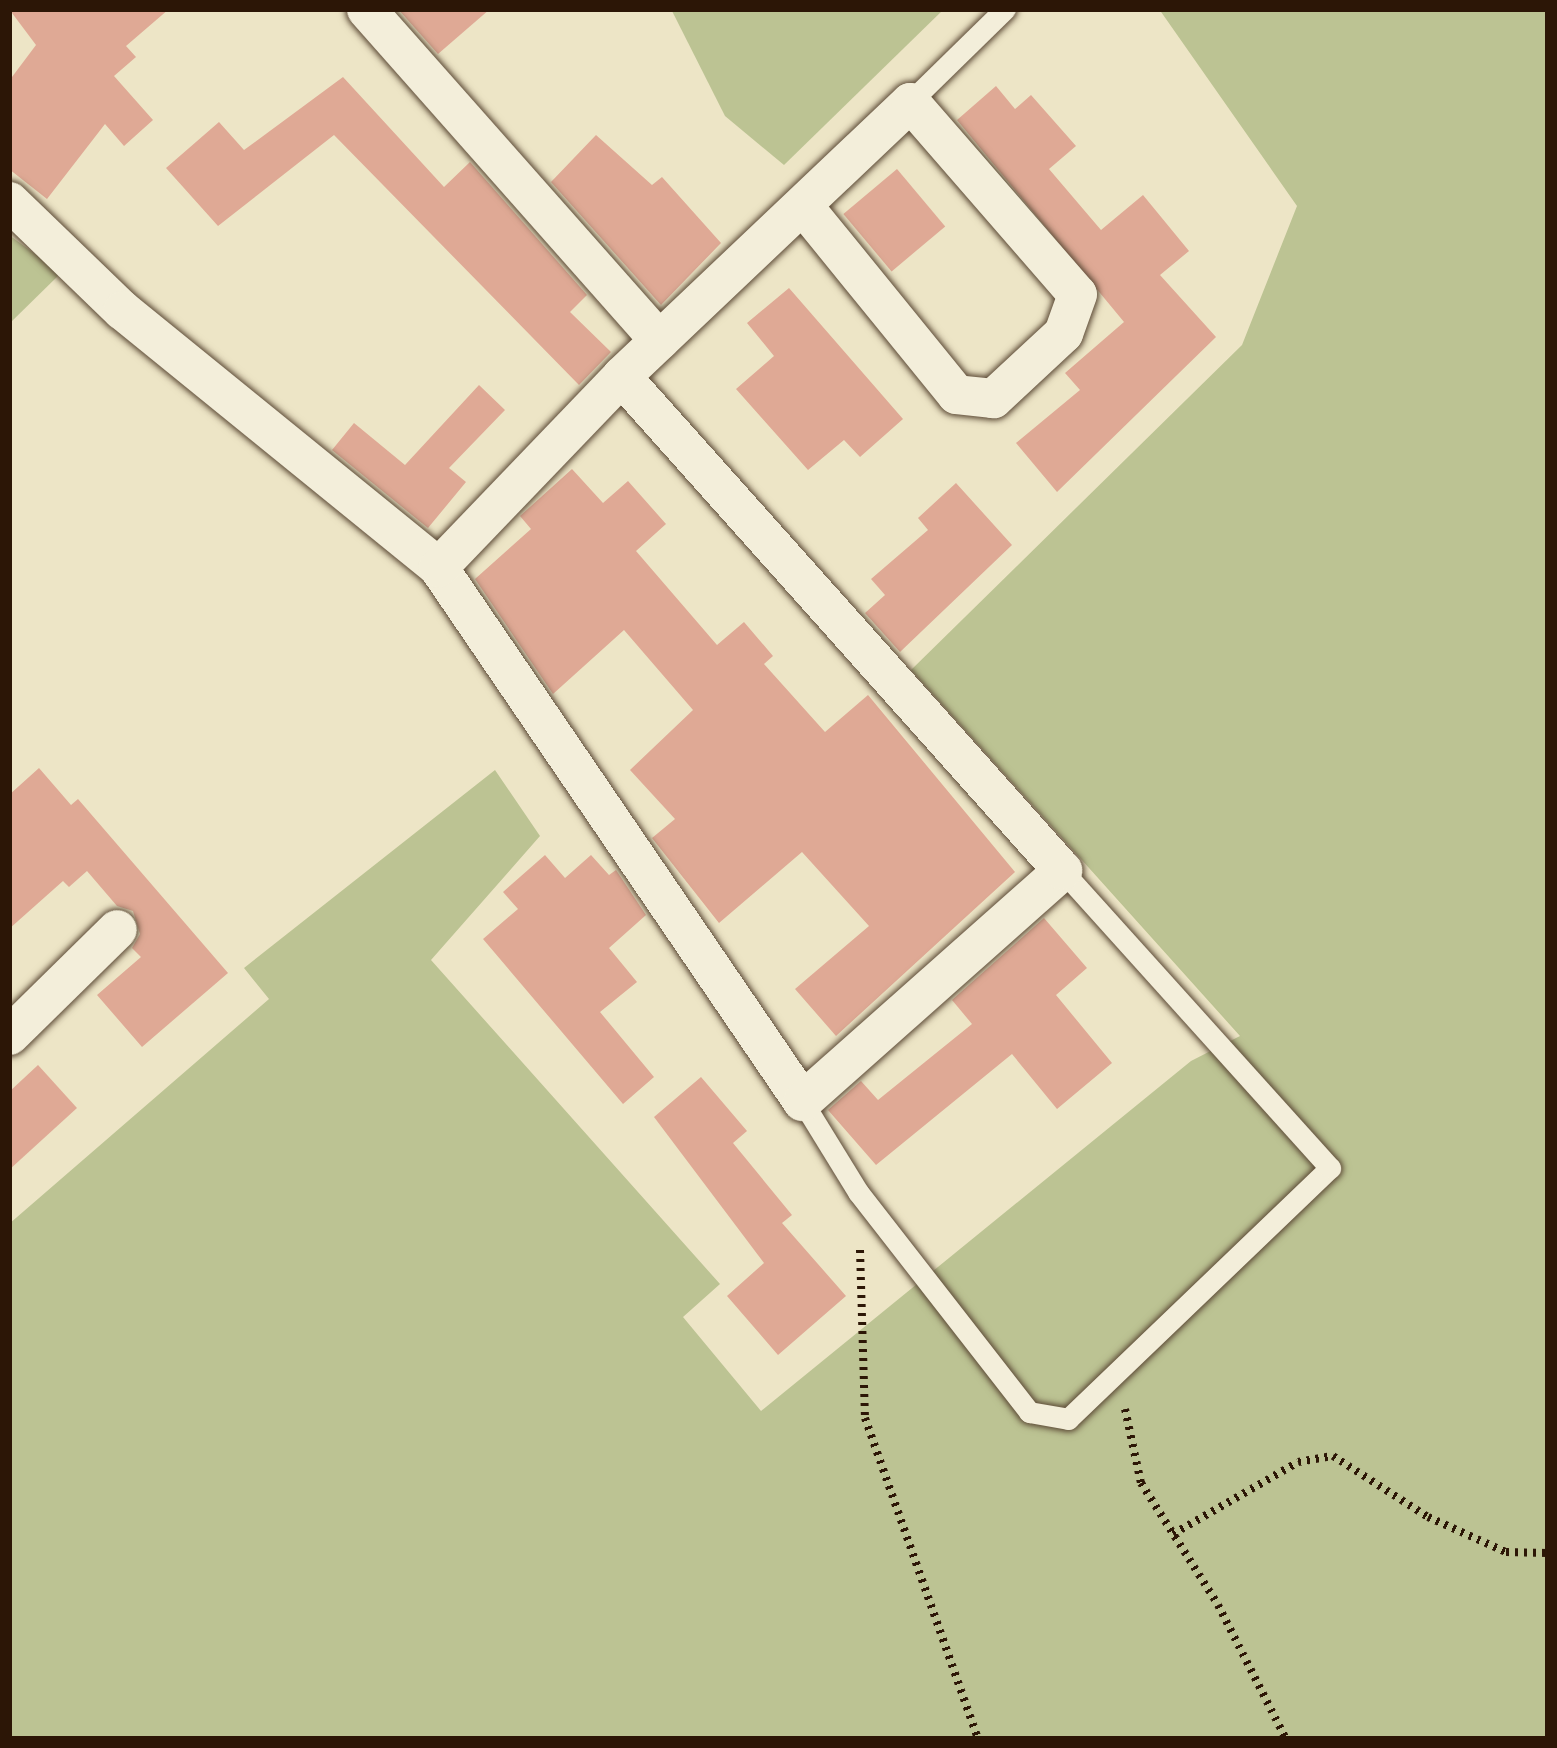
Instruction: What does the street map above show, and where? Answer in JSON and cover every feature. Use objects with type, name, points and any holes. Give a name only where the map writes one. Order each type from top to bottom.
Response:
[{"type":"street","points":[[366,9],[659,340]]},
{"type":"street","points":[[438,567],[622,376],[910,102],[1077,294],[1063,333],[993,398],[956,394],[803,207]]},
{"type":"street","points":[[9,201],[122,310],[438,567],[802,1101],[1062,870],[622,376]]},
{"type":"street","points":[[9,1035],[117,929]]},
{"type":"lane","points":[[910,102],[1005,9]]},
{"type":"lane","points":[[802,1101],[858,1192],[1029,1412],[1068,1419],[1330,1168],[1062,870]]},
{"type":"path","points":[[858,1192],[865,1418],[978,1739]]},
{"type":"path","points":[[1118,1372],[1141,1483],[1286,1739]]},
{"type":"path","points":[[1173,1534],[1298,1462],[1333,1456],[1428,1517],[1506,1552],[1548,1552]]},
{"type":"green space","points":[[671,9],[944,9],[784,165],[725,116]]},
{"type":"green space","points":[[1159,9],[1548,9],[1548,1739],[9,1739],[9,1224],[269,999],[244,968],[495,770],[540,836],[431,960],[720,1284],[683,1317],[761,1411],[1191,1061],[1240,1036],[911,670],[1242,345],[1297,206]]},
{"type":"green space","points":[[9,235],[61,273],[9,324]]},
{"type":"building","points":[[9,9],[169,9],[126,46],[136,57],[114,76],[153,120],[124,146],[105,124],[47,199],[9,169],[9,81],[36,45]]},
{"type":"building","points":[[398,9],[490,9],[438,54]]},
{"type":"building","points":[[343,77],[444,187],[470,162],[587,295],[570,312],[611,352],[579,385],[334,135],[218,226],[166,168],[219,122],[244,150]]},
{"type":"building","points":[[996,86],[1015,109],[1031,95],[1076,146],[1049,169],[1101,230],[1143,195],[1189,251],[1160,275],[1216,337],[1057,492],[1016,443],[1080,390],[1065,373],[1124,322],[957,120]]},
{"type":"building","points":[[596,135],[652,185],[662,177],[721,243],[661,305],[551,182]]},
{"type":"building","points":[[897,169],[945,226],[892,271],[843,214]]},
{"type":"building","points":[[789,288],[903,419],[860,457],[844,440],[808,470],[736,389],[774,356],[747,323]]},
{"type":"building","points":[[479,385],[505,410],[449,468],[466,482],[428,528],[332,450],[354,423],[405,465]]},
{"type":"building","points":[[572,469],[603,503],[628,481],[666,524],[636,551],[717,645],[744,622],[773,656],[764,664],[825,732],[868,695],[1015,872],[836,1036],[795,989],[869,926],[802,852],[719,923],[652,838],[675,819],[630,770],[693,710],[624,630],[553,694],[475,579],[531,529],[520,516]]},
{"type":"building","points":[[956,483],[1012,545],[900,652],[865,613],[885,595],[871,579],[928,530],[918,518]]},
{"type":"building","points":[[39,768],[71,805],[78,799],[228,973],[142,1047],[97,995],[141,957],[132,948],[140,934],[133,911],[117,906],[87,871],[69,887],[63,881],[9,929],[9,795]]},
{"type":"building","points":[[545,855],[565,878],[591,855],[609,875],[616,870],[646,915],[609,948],[637,982],[600,1012],[654,1077],[623,1104],[483,939],[518,909],[503,892]]},
{"type":"building","points":[[1044,918],[1087,968],[1056,995],[1112,1063],[1057,1109],[1012,1054],[876,1165],[828,1110],[861,1081],[878,1100],[972,1024],[952,1000]]},
{"type":"building","points":[[38,1065],[77,1108],[9,1170],[9,1092]]},
{"type":"building","points":[[701,1077],[747,1131],[733,1143],[792,1215],[782,1223],[846,1296],[778,1355],[727,1296],[764,1263],[654,1117]]}]
